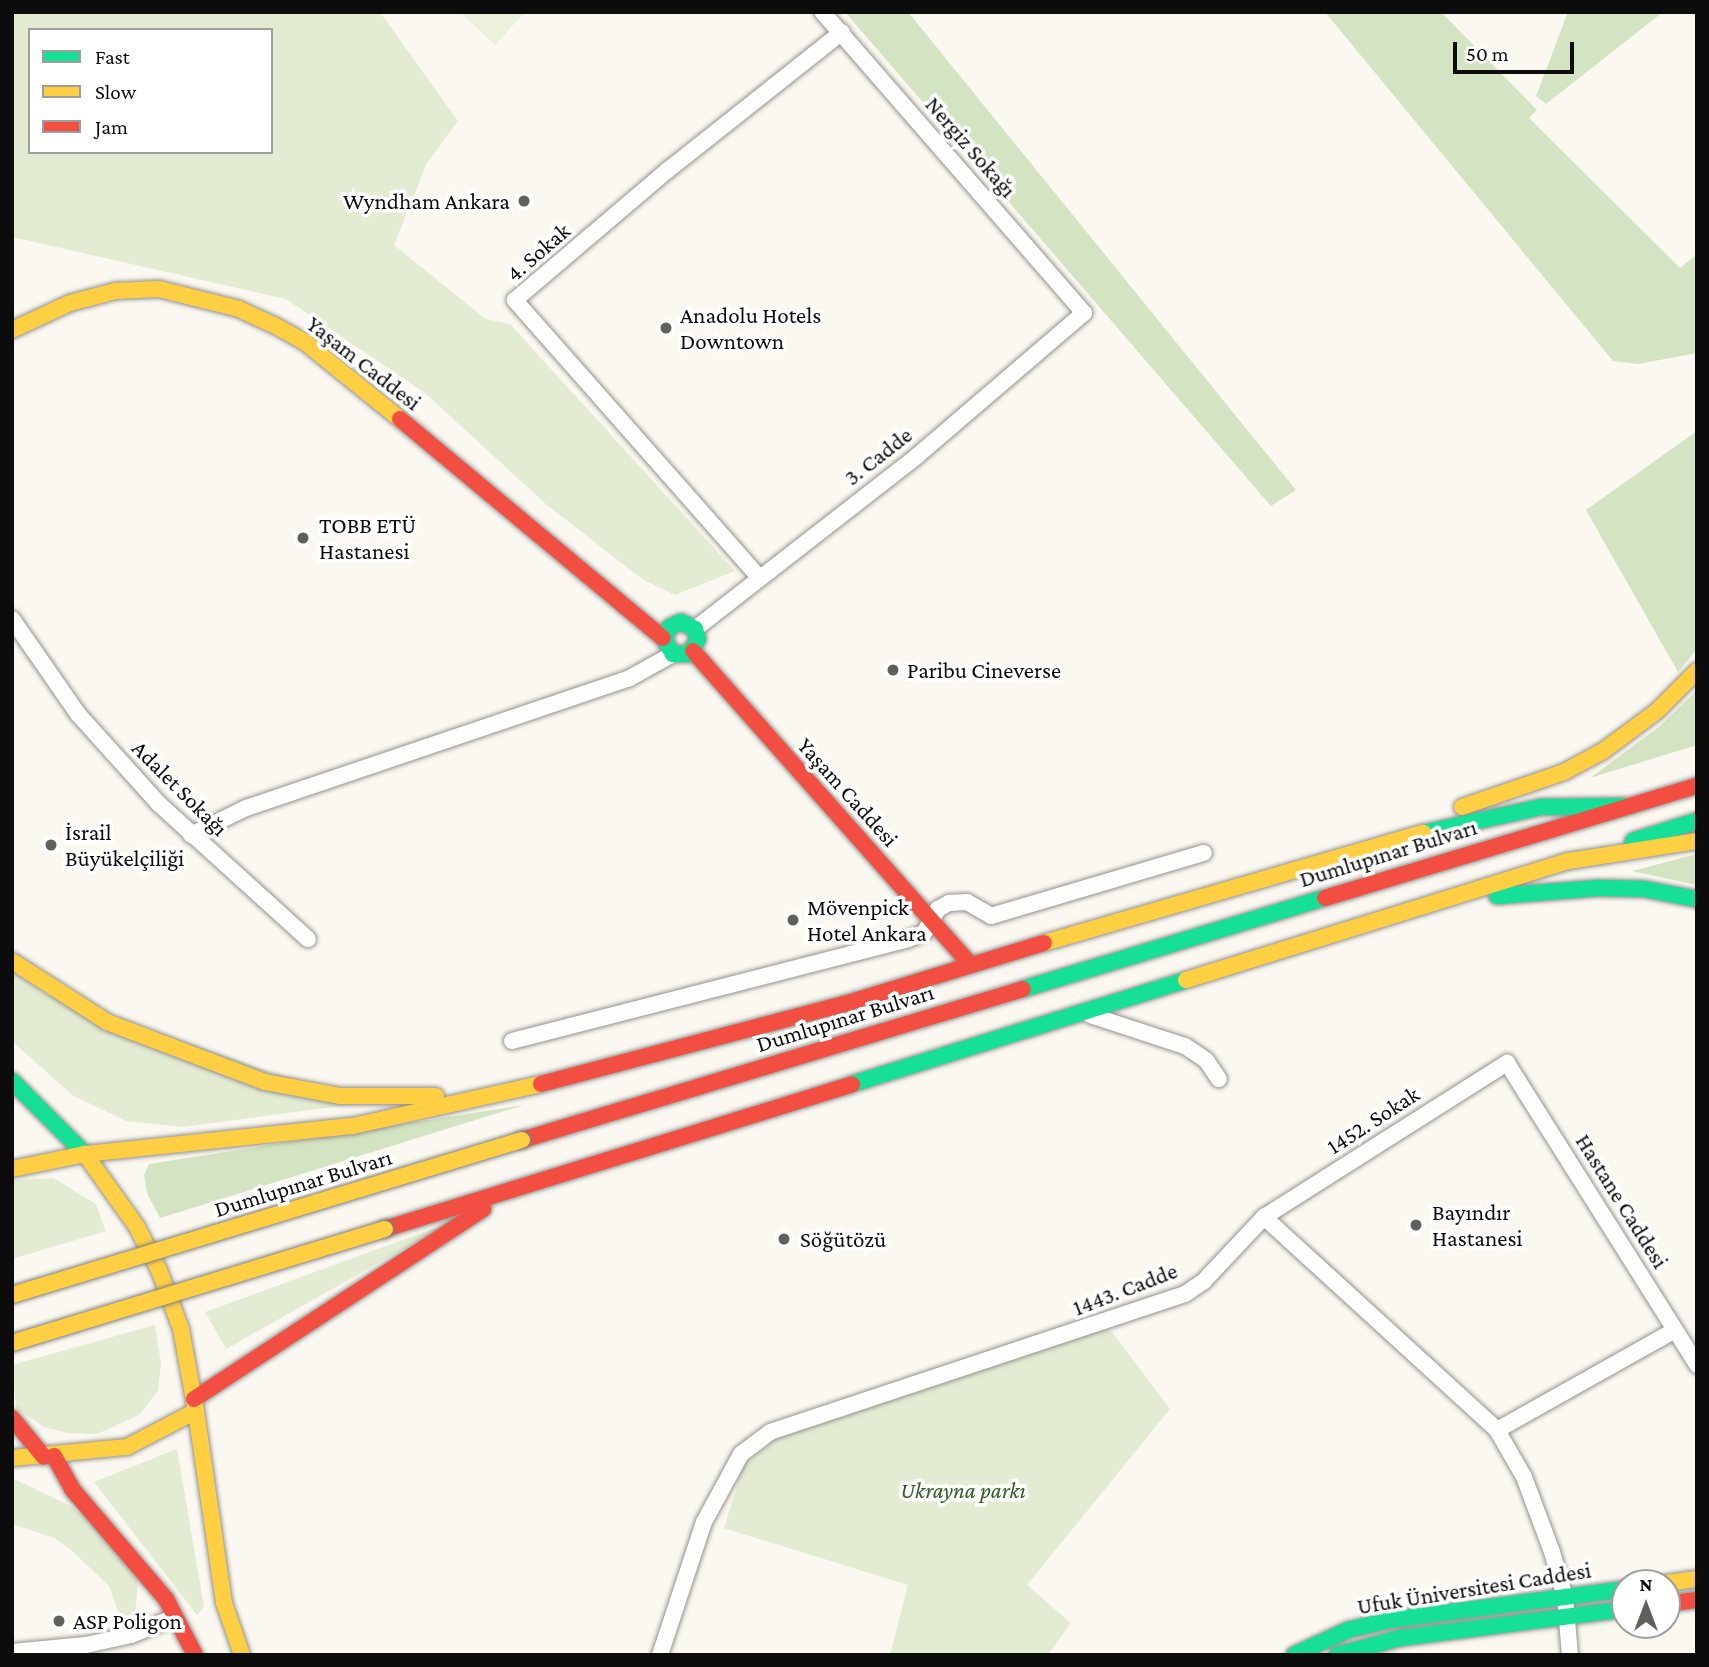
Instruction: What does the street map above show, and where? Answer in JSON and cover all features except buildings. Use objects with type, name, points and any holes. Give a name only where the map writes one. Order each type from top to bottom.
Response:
[{"type":"main road","name":"Yaşam Caddesi","points":[[12,330],[70,303],[115,291],[159,289],[239,309],[306,343],[607,587],[668,646]]},
{"type":"main road","name":"Yaşam Caddesi","points":[[607,587],[673,624],[687,623],[695,629]]},
{"type":"main road","points":[[673,624],[668,646],[693,651],[698,639],[695,629]]},
{"type":"main road","name":"Yaşam Caddesi","points":[[693,651],[969,962]]},
{"type":"main road","points":[[1238,889],[1319,850],[1564,772],[1629,733],[1697,670]]},
{"type":"main road","name":"Dumlupınar Bulvarı","points":[[12,1295],[1695,787]]},
{"type":"main road","points":[[12,1169],[85,1154],[222,1143],[354,1126],[500,1095],[844,1004],[969,962],[1238,889],[1418,834],[1541,807],[1630,806]]},
{"type":"main road","points":[[12,1343],[1697,821]]},
{"type":"main road","points":[[1569,861],[1697,841]]},
{"type":"main road","points":[[1434,902],[1599,888],[1644,889],[1697,899]]},
{"type":"main road","points":[[12,961],[107,1022],[265,1082],[340,1096],[500,1095]]},
{"type":"main road","points":[[728,1053],[844,1004]]},
{"type":"main road","points":[[522,1140],[677,1075]]},
{"type":"main road","points":[[12,1081],[85,1154],[137,1227],[159,1270],[181,1329],[224,1603],[242,1655]]},
{"type":"main road","points":[[12,1458],[49,1457],[127,1447],[195,1405],[266,1348],[515,1188]]},
{"type":"main road","points":[[12,1418],[130,1552],[175,1617],[195,1655]]},
{"type":"main road","name":"Ufuk Üniversitesi Caddesi","points":[[1294,1655],[1349,1630],[1390,1620],[1611,1591]]},
{"type":"main road","name":"Ufuk Üniversitesi Caddesi","points":[[1337,1655],[1400,1638],[1611,1611]]},
{"type":"street","name":"Nergiz Sokağı","points":[[822,12],[1084,313]]},
{"type":"street","name":"4. Sokak","points":[[758,576],[515,300],[668,170],[842,32]]},
{"type":"street","name":"3. Cadde","points":[[695,629],[758,576],[917,456],[1084,313]]},
{"type":"street","name":"Adalet Sokağı","points":[[12,619],[78,714],[191,835],[308,939]]},
{"type":"street","points":[[191,835],[246,808],[628,679],[668,646]]},
{"type":"street","points":[[512,1041],[908,939],[924,933],[931,919],[949,903],[967,902],[979,913],[991,916],[1204,853]]},
{"type":"street","points":[[1081,1012],[1144,1029],[1185,1046],[1206,1060],[1219,1079]]},
{"type":"street","name":"1452. Sokak","points":[[1264,1217],[1507,1063]]},
{"type":"street","name":"Hastane Caddesi","points":[[1507,1063],[1697,1365]]},
{"type":"street","points":[[1264,1217],[1497,1430],[1542,1522],[1565,1597],[1570,1655]]},
{"type":"street","name":"1443. Cadde","points":[[660,1655],[704,1522],[741,1454],[770,1433],[1185,1294],[1204,1281],[1264,1217]]},
{"type":"street","points":[[1497,1430],[1675,1330]]},
{"type":"street","points":[[12,1652],[131,1636],[175,1617]]},
{"type":"green space","points":[[12,12],[380,12],[458,121],[427,163],[394,245],[486,319],[510,324],[735,571],[675,595],[642,579],[547,505],[425,393],[286,299],[12,237]]},
{"type":"green space","points":[[460,12],[525,12],[495,45]]},
{"type":"green space","points":[[845,12],[908,12],[1296,490],[1271,506]]},
{"type":"green space","points":[[1325,12],[1441,12],[1537,110],[1529,118],[1680,268],[1697,254],[1697,353],[1638,364],[1613,361]]},
{"type":"green space","points":[[1568,12],[1663,12],[1546,104],[1536,96]]},
{"type":"green space","points":[[1697,431],[1697,649],[1678,672],[1586,510]]},
{"type":"green space","points":[[1697,690],[1697,745],[1590,778],[1660,726]]},
{"type":"green space","points":[[1697,854],[1697,885],[1632,871]]},
{"type":"green space","points":[[12,970],[42,993],[363,1103],[183,1127],[126,1121],[72,1095],[12,1041]]},
{"type":"green space","points":[[524,1105],[160,1218],[147,1193],[144,1175],[149,1164]]},
{"type":"green space","points":[[53,1178],[96,1204],[106,1231],[12,1259],[12,1180]]},
{"type":"green space","points":[[449,1223],[226,1349],[205,1312]]},
{"type":"green space","points":[[155,1325],[161,1364],[158,1391],[139,1415],[97,1434],[68,1433],[44,1427],[16,1408],[12,1365]]},
{"type":"green space","name":"Ukrayna parkı","points":[[1101,1329],[1112,1332],[1170,1409],[1027,1585],[1071,1623],[1048,1655],[890,1655],[908,1585],[724,1528],[743,1466],[778,1438]]},
{"type":"green space","points":[[177,1449],[204,1607],[197,1615],[94,1482]]},
{"type":"green space","points":[[12,1478],[69,1505],[96,1528],[138,1581],[135,1614],[120,1617],[109,1586],[71,1550],[54,1538],[12,1524]]},
{"type":"traffic: fast","points":[[663,638],[673,654],[689,654],[698,639],[695,629],[681,622],[670,627],[664,639]]},
{"type":"traffic: fast","points":[[1423,833],[1541,807],[1630,806]]},
{"type":"traffic: fast","points":[[1633,841],[1697,821]]},
{"type":"traffic: fast","points":[[1497,896],[1599,888],[1644,889],[1697,899]]},
{"type":"traffic: fast","points":[[1023,989],[1325,898]]},
{"type":"traffic: fast","points":[[852,1084],[1186,980]]},
{"type":"traffic: fast","points":[[12,1081],[85,1154]]},
{"type":"traffic: fast","points":[[1294,1655],[1348,1630],[1390,1620],[1611,1591]]},
{"type":"traffic: fast","points":[[1337,1655],[1400,1638],[1611,1611]]},
{"type":"traffic: slow","points":[[12,330],[70,303],[115,291],[159,289],[239,309],[274,325],[306,343],[400,419]]},
{"type":"traffic: slow","points":[[1462,807],[1564,772],[1603,751],[1657,711],[1697,671]]},
{"type":"traffic: slow","points":[[1044,943],[1423,833]]},
{"type":"traffic: slow","points":[[1186,980],[1569,861],[1697,841]]},
{"type":"traffic: slow","points":[[12,961],[107,1022],[265,1082],[340,1096],[436,1096]]},
{"type":"traffic: slow","points":[[12,1169],[85,1154],[353,1126],[541,1084]]},
{"type":"traffic: slow","points":[[12,1295],[522,1140]]},
{"type":"traffic: slow","points":[[12,1458],[127,1447],[196,1411],[181,1329],[159,1270],[137,1227],[85,1154]]},
{"type":"traffic: slow","points":[[12,1343],[385,1229]]},
{"type":"traffic: slow","points":[[196,1411],[224,1603],[242,1655]]},
{"type":"traffic: slow","points":[[1681,1581],[1697,1579]]},
{"type":"traffic: jam","points":[[400,419],[663,638]]},
{"type":"traffic: jam","points":[[693,651],[969,963]]},
{"type":"traffic: jam","points":[[1325,898],[1697,786]]},
{"type":"traffic: jam","points":[[541,1084],[844,1004],[1044,943]]},
{"type":"traffic: jam","points":[[522,1140],[1023,989]]},
{"type":"traffic: jam","points":[[385,1229],[852,1084]]},
{"type":"traffic: jam","points":[[194,1399],[483,1209]]},
{"type":"traffic: jam","points":[[12,1418],[44,1457]]},
{"type":"traffic: jam","points":[[54,1456],[72,1489],[166,1599],[195,1655]]},
{"type":"traffic: jam","points":[[1681,1602],[1697,1600]]},
{"type":"place","name":"Wyndham Ankara","points":[[524,201]]},
{"type":"place","name":"Anadolu Hotels Downtown","points":[[666,328]]},
{"type":"place","name":"TOBB ETÜ Hastanesi","points":[[303,538]]},
{"type":"place","name":"Paribu Cineverse","points":[[893,670]]},
{"type":"place","name":"İsrail Büyükelçiliği","points":[[51,845]]},
{"type":"place","name":"Mövenpick Hotel Ankara","points":[[793,920]]},
{"type":"place","name":"Bayındır Hastanesi","points":[[1416,1225]]},
{"type":"place","name":"Söğütözü","points":[[784,1239]]},
{"type":"place","name":"ASP Poligon","points":[[59,1621]]}]
